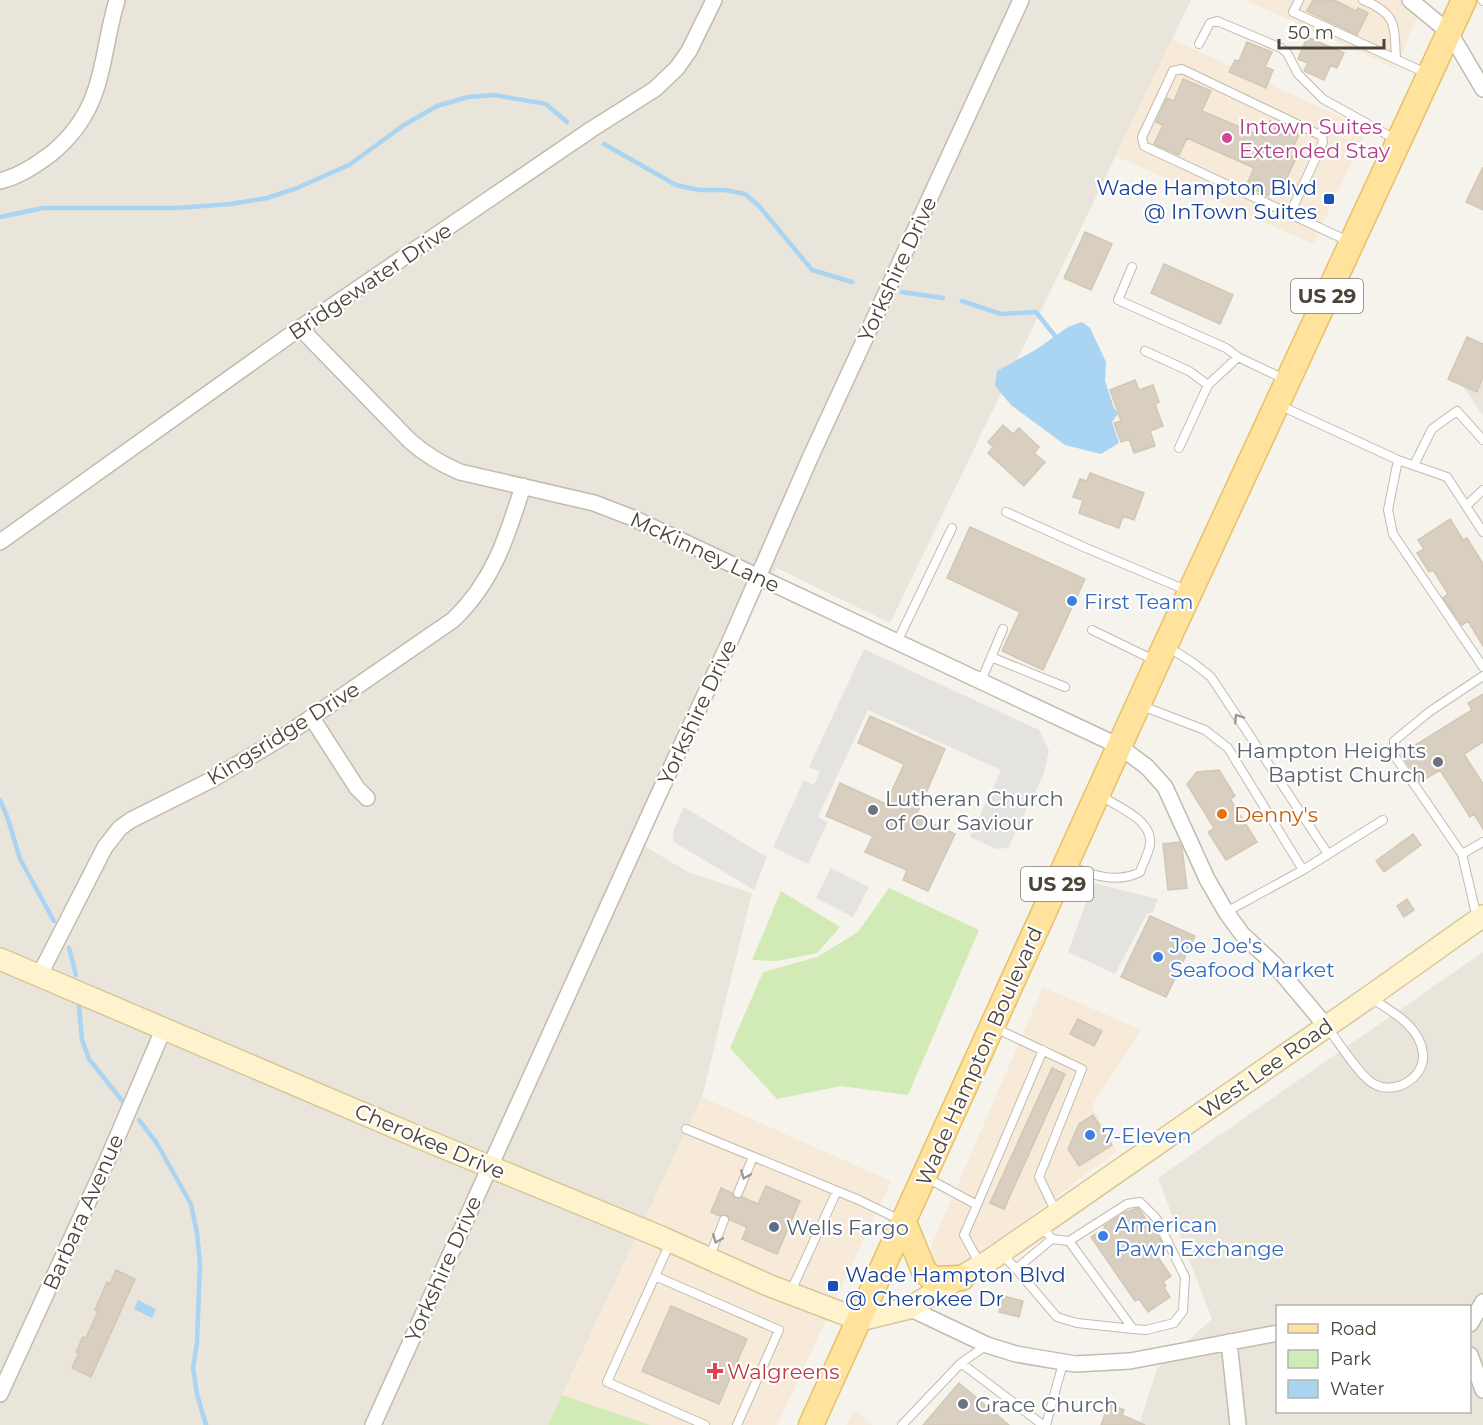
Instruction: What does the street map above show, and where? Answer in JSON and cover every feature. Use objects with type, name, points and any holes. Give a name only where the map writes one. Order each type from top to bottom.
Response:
[{"type":"main road","name":"Wade Hampton Boulevard","points":[[816,1423],[1065,865],[1098,794],[1126,752],[1138,704],[1161,653],[1464,0]]},
{"type":"main road","points":[[904,1222],[924,1271],[933,1278],[971,1272]]},
{"type":"street","points":[[0,182],[23,173],[40,162],[57,148],[83,120],[97,87],[117,0]]},
{"type":"street","name":"Bridgewater Drive","points":[[0,542],[300,328],[592,129],[655,89],[677,68],[689,51],[714,0]]},
{"type":"street","name":"Yorkshire Drive","points":[[373,1425],[820,437],[1021,0]]},
{"type":"street","points":[[1410,0],[1449,33],[1483,89]]},
{"type":"street","name":"McKinney Lane","points":[[300,328],[410,441],[425,454],[460,472],[594,503],[633,518],[981,681],[1126,752],[1152,772],[1165,787],[1207,879],[1242,934],[1274,964],[1326,1026]]},
{"type":"street","name":"Kingsridge Drive","points":[[39,976],[105,847],[120,828],[131,820],[211,780],[312,718],[453,620],[482,588],[498,557],[523,486]]},
{"type":"street","points":[[312,718],[357,788],[367,798]]},
{"type":"street","name":"West Lee Road","points":[[860,1320],[909,1308],[1001,1252],[1050,1226],[1326,1026],[1480,918]]},
{"type":"street","name":"Cherokee Drive","points":[[0,959],[790,1293],[860,1320]]},
{"type":"street","name":"Barbara Avenue","points":[[0,1394],[164,1028]]},
{"type":"street","points":[[1471,1322],[1483,1302]]},
{"type":"street","points":[[909,1308],[987,1345],[1016,1354],[1063,1363],[1093,1364],[1130,1360],[1276,1333]]},
{"type":"street","points":[[1230,1342],[1238,1425]]},
{"type":"street","points":[[1471,1358],[1483,1390]]},
{"type":"lane","points":[[1299,0],[1293,12],[1430,75]]},
{"type":"lane","points":[[1363,0],[1381,7],[1391,20],[1396,59]]},
{"type":"lane","points":[[1199,44],[1210,23],[1217,21],[1281,48],[1287,53],[1298,74],[1323,99],[1399,141]]},
{"type":"lane","points":[[1294,216],[1294,205],[1323,142],[1322,136],[1182,69],[1173,71],[1142,137],[1144,146],[1294,216],[1352,243]]},
{"type":"lane","points":[[1132,267],[1118,300],[1226,348],[1238,357],[1288,381]]},
{"type":"lane","points":[[1145,351],[1188,371],[1208,385]]},
{"type":"lane","points":[[1179,448],[1208,385],[1238,357]]},
{"type":"lane","points":[[1277,405],[1398,460],[1447,477],[1483,532]]},
{"type":"lane","points":[[1414,465],[1432,429],[1457,411],[1483,440]]},
{"type":"lane","points":[[1398,460],[1388,510],[1393,534],[1483,667]]},
{"type":"lane","points":[[1466,506],[1482,492]]},
{"type":"lane","points":[[1006,512],[1190,592]]},
{"type":"lane","points":[[897,642],[952,528]]},
{"type":"lane","points":[[981,681],[1004,629]]},
{"type":"lane","points":[[1092,630],[1192,662],[1211,677],[1328,854]]},
{"type":"lane","points":[[991,657],[1065,687]]},
{"type":"lane","points":[[1480,918],[1462,854],[1394,755],[1394,741],[1429,712],[1483,676]]},
{"type":"lane","points":[[1138,704],[1205,730],[1228,748],[1304,870]]},
{"type":"lane","points":[[1065,865],[1094,877],[1131,877],[1140,872],[1150,843],[1147,828],[1142,822],[1098,794]]},
{"type":"lane","points":[[1226,912],[1304,870],[1383,820]]},
{"type":"lane","points":[[1462,854],[1483,842]]},
{"type":"lane","points":[[1326,1026],[1375,1085],[1385,1088],[1399,1086],[1409,1081],[1422,1067],[1423,1054],[1419,1042],[1399,1016],[1369,998]]},
{"type":"lane","points":[[992,1027],[1082,1069],[1039,1177],[1050,1226],[1069,1240],[1133,1329]]},
{"type":"lane","points":[[971,1272],[964,1235],[1043,1050]]},
{"type":"lane","points":[[686,1129],[837,1191],[904,1222]]},
{"type":"lane","points":[[738,1193],[753,1157]]},
{"type":"lane","points":[[925,1176],[977,1205]]},
{"type":"lane","points":[[790,1293],[837,1191]]},
{"type":"lane","points":[[1001,1252],[1058,1317],[1077,1323],[1146,1330],[1174,1323],[1183,1311],[1185,1276],[1156,1218],[1140,1202],[1126,1204],[1069,1240]]},
{"type":"lane","points":[[709,1258],[724,1220]]},
{"type":"lane","points":[[1016,1269],[1050,1226]]},
{"type":"lane","points":[[671,1241],[607,1382],[705,1425]]},
{"type":"lane","points":[[655,1276],[779,1330],[737,1425]]},
{"type":"lane","points":[[902,1425],[961,1363],[987,1345]]},
{"type":"lane","points":[[961,1363],[1044,1425],[1063,1363]]},
{"type":"path","points":[[943,828],[945,824]]},
{"type":"shaded area","points":[[0,0],[1191,0],[890,623],[777,568],[761,593],[643,845],[688,872],[752,893],[702,1097],[548,1425],[0,1425]]},
{"type":"shaded area","points":[[1246,0],[1424,0],[1396,69]]},
{"type":"shaded area","points":[[1172,39],[1367,129],[1313,244],[1116,156]]},
{"type":"shaded area","points":[[1483,342],[1483,416],[1461,383]]},
{"type":"shaded area","points":[[864,649],[1039,730],[1049,751],[1043,776],[1008,848],[996,849],[970,837],[1001,770],[868,710],[818,817],[828,822],[808,864],[773,847],[804,780],[814,785],[820,772],[809,767]]},
{"type":"shaded area","points":[[684,807],[767,857],[754,890],[674,842],[673,832]]},
{"type":"shaded area","points":[[831,868],[869,887],[853,917],[816,898]]},
{"type":"shaded area","points":[[1093,883],[1158,899],[1153,912],[1147,914],[1115,974],[1068,952]]},
{"type":"shaded area","points":[[1483,952],[1483,1425],[1139,1425],[1157,1369],[1212,1319],[1158,1178]]},
{"type":"shaded area","points":[[1043,987],[1141,1030],[1092,1106],[1117,1151],[924,1296],[932,1244]]},
{"type":"shaded area","points":[[702,1097],[891,1181],[777,1425],[650,1425],[562,1395]]},
{"type":"shaded area","points":[[854,1410],[873,1425],[847,1425]]},
{"type":"green space","points":[[889,888],[979,930],[908,1095],[841,1086],[777,1099],[730,1048],[763,972],[817,957],[858,932]]},
{"type":"green space","points":[[781,891],[840,927],[817,953],[777,961],[752,960]]},
{"type":"green space","points":[[562,1395],[650,1425],[548,1425]]},
{"type":"water","points":[[1082,322],[1090,328],[1106,362],[1105,381],[1118,414],[1112,422],[1119,443],[1101,454],[1065,445],[1011,405],[995,386],[997,371],[1037,349],[1068,327]]},
{"type":"water","points":[[138,1300],[156,1309],[152,1318],[134,1309]]},
{"type":"building","points":[[1313,0],[1334,0],[1356,11],[1358,8],[1368,13],[1357,35],[1307,11]]},
{"type":"building","points":[[1307,37],[1344,53],[1337,68],[1331,65],[1324,80],[1304,71],[1308,63],[1298,59]]},
{"type":"building","points":[[1247,42],[1272,52],[1265,67],[1273,70],[1266,88],[1229,72],[1235,60],[1239,61]]},
{"type":"building","name":"Intown Suites Extended Stay","points":[[1183,79],[1211,91],[1202,111],[1263,137],[1270,121],[1299,134],[1290,155],[1296,158],[1286,180],[1278,176],[1268,196],[1246,186],[1254,168],[1187,138],[1179,155],[1154,144],[1163,125],[1156,122],[1167,98],[1174,101]]},
{"type":"building","points":[[1483,167],[1483,210],[1466,202]]},
{"type":"building","points":[[1085,232],[1112,244],[1091,290],[1064,278]]},
{"type":"building","points":[[1164,264],[1233,295],[1220,324],[1151,293]]},
{"type":"building","points":[[1467,337],[1483,344],[1483,377],[1477,392],[1448,379]]},
{"type":"building","points":[[1135,380],[1139,390],[1153,385],[1159,402],[1155,404],[1163,426],[1150,431],[1155,446],[1134,453],[1129,439],[1121,442],[1114,423],[1121,421],[1110,390]]},
{"type":"building","points":[[1003,425],[1013,434],[1019,428],[1039,447],[1034,453],[1045,462],[1024,486],[988,453],[993,447],[988,442]]},
{"type":"building","points":[[1090,473],[1144,493],[1134,520],[1123,516],[1119,528],[1079,513],[1083,500],[1073,497],[1080,479],[1087,481]]},
{"type":"building","points":[[1450,519],[1463,540],[1467,538],[1483,564],[1483,646],[1468,621],[1462,625],[1443,598],[1448,594],[1433,570],[1429,572],[1417,553],[1424,549],[1418,540]]},
{"type":"building","points":[[970,527],[1085,579],[1043,670],[1002,651],[1020,612],[947,578]]},
{"type":"building","name":"Hampton Heights Baptist Church","points":[[1483,694],[1483,742],[1464,754],[1483,784],[1483,829],[1474,814],[1470,817],[1440,770],[1420,782],[1401,754],[1472,710],[1468,703]]},
{"type":"building","name":"Lutheran Church of Our Saviour","points":[[870,716],[945,749],[916,816],[955,834],[928,891],[903,880],[907,870],[865,852],[873,836],[826,816],[840,783],[886,804],[904,764],[858,743]]},
{"type":"building","name":"Denny's","points":[[1219,770],[1235,796],[1230,799],[1257,842],[1226,860],[1208,832],[1214,828],[1187,784],[1197,772]]},
{"type":"building","points":[[1413,834],[1421,845],[1384,872],[1376,861]]},
{"type":"building","points":[[1179,842],[1182,848],[1187,888],[1168,890],[1163,844]]},
{"type":"building","points":[[1407,899],[1414,910],[1404,917],[1397,906]]},
{"type":"building","name":"Joe Joe's Seafood Market","points":[[1150,916],[1195,936],[1166,997],[1121,977]]},
{"type":"building","points":[[1078,1019],[1102,1031],[1094,1046],[1070,1034]]},
{"type":"building","name":"7-Eleven","points":[[1052,1068],[1065,1074],[1004,1209],[990,1203]]},
{"type":"building","name":"7-Eleven","points":[[1093,1115],[1112,1145],[1079,1166],[1068,1149],[1079,1124]]},
{"type":"building","points":[[766,1186],[800,1201],[777,1254],[742,1239],[747,1227],[730,1220],[727,1215],[720,1216],[711,1212],[721,1188],[732,1193],[735,1198],[742,1197],[758,1204]]},
{"type":"building","points":[[1138,1208],[1160,1239],[1162,1244],[1153,1250],[1171,1276],[1163,1282],[1170,1297],[1148,1312],[1139,1299],[1135,1301],[1091,1237],[1126,1212]]},
{"type":"building","points":[[116,1270],[135,1279],[91,1377],[72,1368],[79,1353],[76,1352],[83,1337],[86,1338],[98,1311],[95,1310],[107,1282],[110,1284]]},
{"type":"building","points":[[1004,1296],[1023,1301],[1019,1317],[999,1312]]},
{"type":"building","points":[[671,1306],[747,1339],[719,1404],[642,1371]]},
{"type":"building","name":"Grace Church","points":[[959,1383],[1009,1425],[923,1425]]},
{"type":"building","points":[[1109,1404],[1124,1410],[1122,1415],[1145,1425],[1101,1425]]},
{"type":"waterway","points":[[0,217],[43,208],[176,208],[231,204],[267,198],[297,188],[349,165],[404,125],[437,106],[468,97],[494,95],[546,104],[567,122]]},
{"type":"waterway","points":[[604,144],[676,185],[699,190],[725,190],[745,194],[759,206],[812,270],[852,282]]},
{"type":"waterway","points":[[902,292],[943,298]]},
{"type":"waterway","points":[[962,301],[1001,314],[1036,312],[1055,336]]},
{"type":"waterway","points":[[0,800],[20,859],[54,921]]},
{"type":"waterway","points":[[69,948],[76,975]]},
{"type":"waterway","points":[[79,1006],[82,1040],[89,1059],[124,1103]]},
{"type":"waterway","points":[[139,1120],[156,1142],[191,1204],[200,1263],[197,1343],[193,1368],[197,1394],[206,1425]]},
{"type":"place","name":"Intown Suites Extended Stay","points":[[1227,138]]},
{"type":"place","name":"Wade Hampton Blvd @ InTown Suites","points":[[1329,199]]},
{"type":"place","name":"First Team","points":[[1072,601]]},
{"type":"place","name":"Hampton Heights Baptist Church","points":[[1438,762]]},
{"type":"place","name":"Lutheran Church of Our Saviour","points":[[873,810]]},
{"type":"place","name":"Denny's","points":[[1222,814]]},
{"type":"place","name":"Joe Joe's Seafood Market","points":[[1158,957]]},
{"type":"place","name":"7-Eleven","points":[[1090,1135]]},
{"type":"place","name":"Wells Fargo","points":[[774,1227]]},
{"type":"place","name":"American Pawn Exchange","points":[[1103,1236]]},
{"type":"place","name":"Wade Hampton Blvd @ Cherokee Dr","points":[[833,1286]]},
{"type":"place","name":"Walgreens","points":[[715,1371]]},
{"type":"place","name":"Grace Church","points":[[963,1404]]}]
